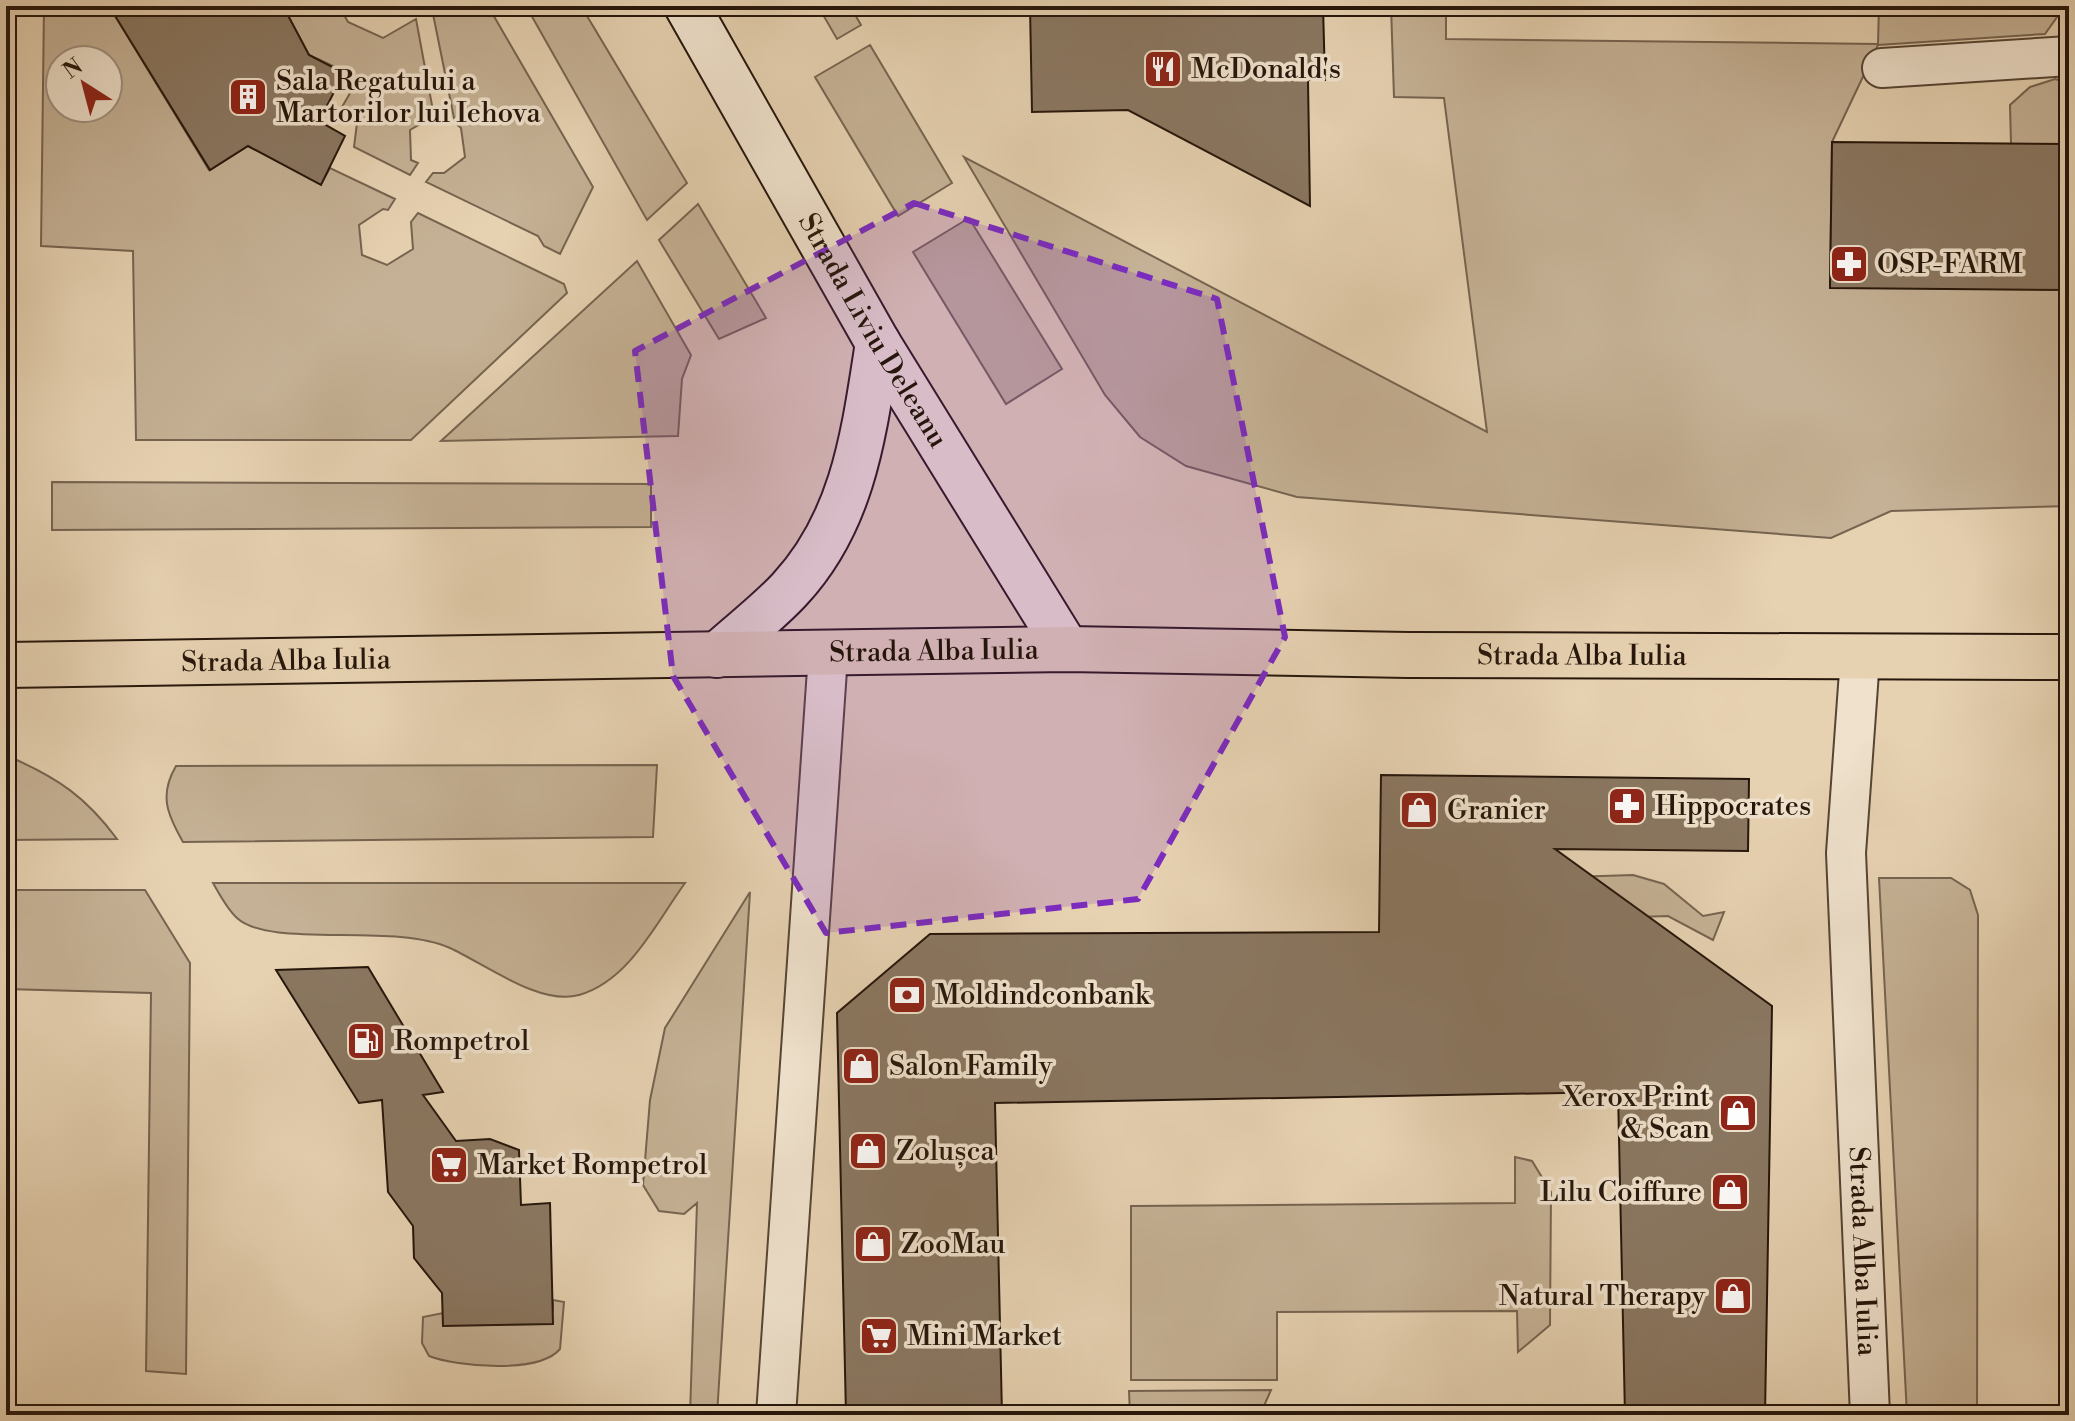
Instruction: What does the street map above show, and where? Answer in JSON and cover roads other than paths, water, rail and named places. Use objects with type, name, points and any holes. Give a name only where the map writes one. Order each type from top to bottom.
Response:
[{"type":"main road","name":"Strada Liviu Deleanu","points":[[687,6],[878,343],[1067,649]]},
{"type":"main road","points":[[717,655],[791,588],[833,530],[857,469],[878,343]]},
{"type":"main road","name":"Strada Alba Iulia","points":[[6,665],[1067,649],[1860,658],[2069,657]]},
{"type":"lane","points":[[1882,68],[2069,56]]},
{"type":"lane","points":[[776,1415],[828,655]]},
{"type":"lane","name":"Strada Alba Iulia","points":[[1860,658],[1846,853],[1870,1415]]},
{"type":"place","name":"McDonald's","points":[[1163,69]]},
{"type":"place","name":"Sala Regatului a Martorilor lui Iehova","points":[[248,97]]},
{"type":"place","name":"OSP-FARM","points":[[1849,264]]},
{"type":"place","name":"Hippocrates","points":[[1627,806]]},
{"type":"place","name":"Granier","points":[[1419,810]]},
{"type":"place","name":"Moldindconbank","points":[[907,995]]},
{"type":"place","name":"Rompetrol","points":[[366,1041]]},
{"type":"place","name":"Salon Family","points":[[861,1066]]},
{"type":"place","name":"Xerox Print & Scan","points":[[1738,1113]]},
{"type":"place","name":"Zolușca","points":[[868,1151]]},
{"type":"place","name":"Market Rompetrol","points":[[449,1165]]},
{"type":"place","name":"Lilu Coiffure","points":[[1730,1192]]},
{"type":"place","name":"ZooMau","points":[[873,1244]]},
{"type":"place","name":"Natural Therapy","points":[[1733,1296]]},
{"type":"place","name":"Mini Market","points":[[879,1336]]}]
